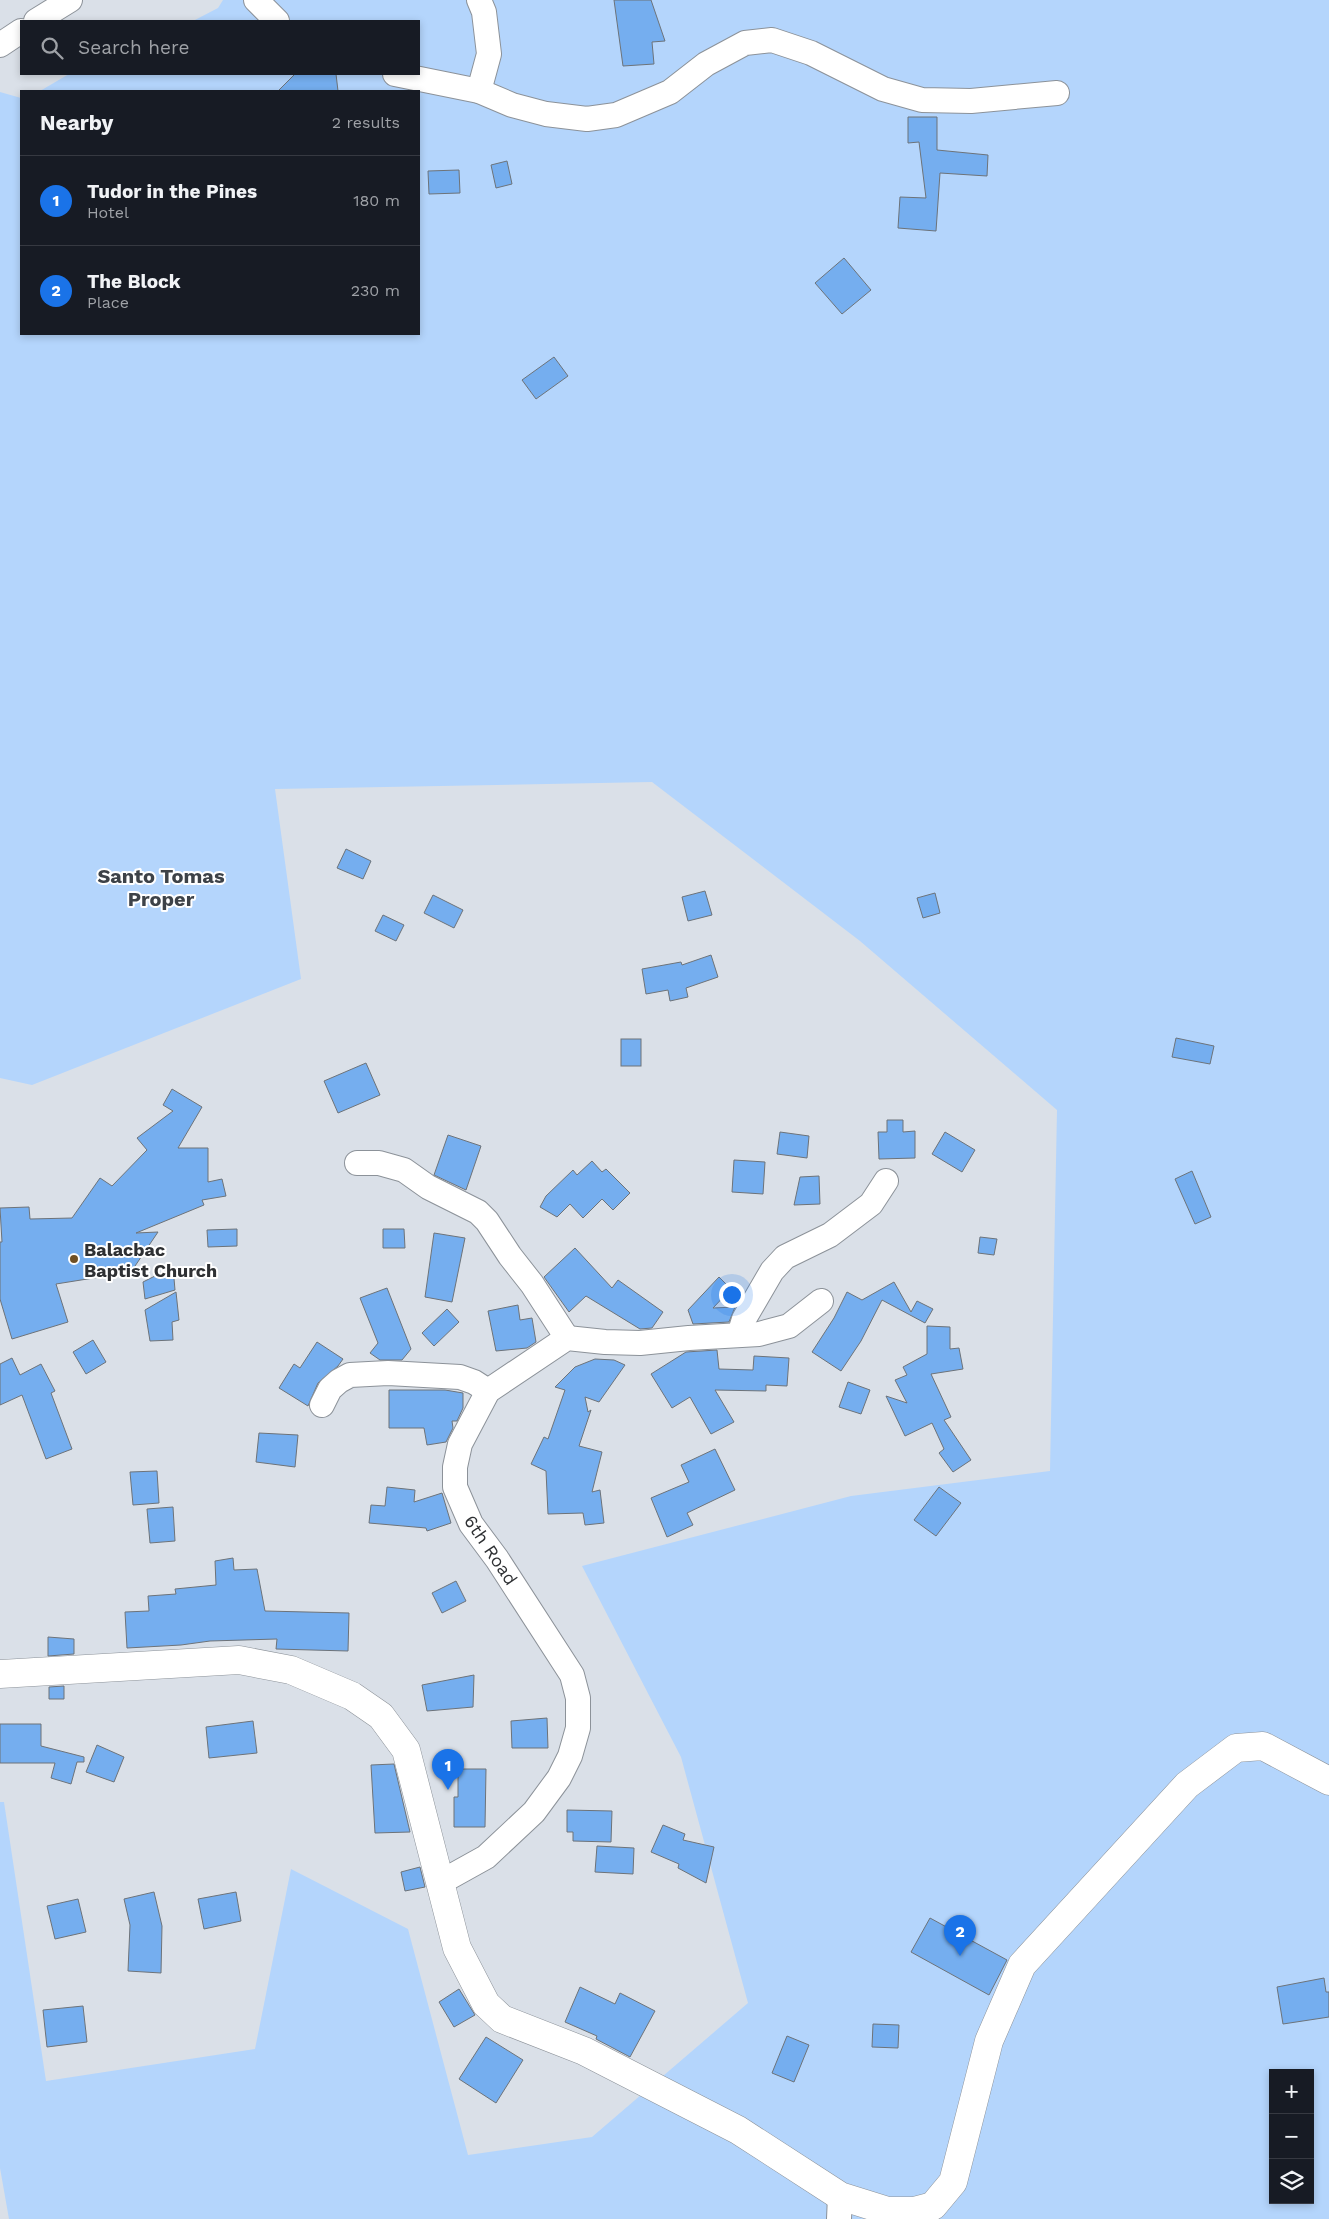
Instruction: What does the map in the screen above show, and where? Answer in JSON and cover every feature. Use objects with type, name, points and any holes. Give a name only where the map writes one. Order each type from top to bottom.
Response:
[{"type":"main road","points":[[0,1674],[239,1660],[292,1670],[352,1696],[381,1716],[406,1750],[457,1948],[486,2004],[502,2019],[584,2051],[738,2130],[840,2207],[888,2211],[914,2211],[934,2206],[953,2182],[989,2042],[1022,1965],[1187,1785],[1236,1748],[1263,1746],[1329,1780]]},
{"type":"street","points":[[38,20],[70,0]]},
{"type":"street","points":[[256,0],[276,20]]},
{"type":"street","points":[[479,0],[484,12],[490,54],[479,91]]},
{"type":"street","points":[[0,45],[20,32]]},
{"type":"street","points":[[401,75],[479,91],[512,105],[546,114],[587,119],[616,115],[670,92],[706,64],[745,43],[772,40],[811,53],[883,89],[922,100],[971,101],[1057,93]]},
{"type":"street","points":[[357,1163],[379,1164],[404,1170],[428,1187],[478,1212],[488,1221],[567,1338],[640,1343],[759,1334],[789,1326],[821,1302]]},
{"type":"street","points":[[739,1335],[744,1319],[772,1271],[785,1257],[830,1235],[871,1204],[886,1181]]},
{"type":"street","name":"6th Road","points":[[440,1882],[486,1856],[534,1812],[559,1778],[570,1756],[578,1728],[578,1698],[572,1675],[497,1559],[471,1524],[455,1487],[455,1466],[460,1444],[488,1391],[567,1338]]},
{"type":"street","points":[[322,1405],[330,1389],[339,1380],[350,1375],[367,1372],[454,1377],[474,1382],[488,1391]]},
{"type":"shaded area","points":[[223,0],[1329,0],[1329,2219],[9,2219],[0,2168],[0,1802],[4,1802],[46,2081],[255,2049],[291,1869],[408,1929],[468,2155],[592,2137],[748,2003],[681,1757],[582,1566],[851,1496],[1050,1471],[1057,1110],[860,941],[652,782],[275,789],[301,979],[32,1085],[0,1078],[0,92],[20,98],[20,335],[420,335],[420,90],[42,90],[67,75],[420,75],[420,20],[195,20],[218,8]]},
{"type":"building","points":[[614,0],[651,0],[665,41],[652,42],[654,64],[623,66]]},
{"type":"building","points":[[294,75],[336,75],[338,90],[279,90]]},
{"type":"building","points":[[908,117],[937,117],[937,150],[988,155],[987,176],[940,173],[936,231],[898,228],[900,197],[926,198],[919,142],[908,143]]},
{"type":"building","points":[[507,161],[512,184],[496,188],[491,165]]},
{"type":"building","points":[[459,170],[460,193],[429,194],[428,171]]},
{"type":"building","points":[[844,258],[871,290],[842,314],[815,283]]},
{"type":"building","points":[[554,357],[568,376],[536,399],[522,380]]},
{"type":"building","points":[[346,849],[371,861],[363,879],[337,868]]},
{"type":"building","points":[[705,891],[712,915],[688,921],[682,897]]},
{"type":"building","points":[[935,893],[940,913],[923,918],[917,898]]},
{"type":"building","points":[[433,895],[463,910],[454,928],[424,913]]},
{"type":"building","points":[[383,915],[404,925],[396,941],[375,931]]},
{"type":"building","points":[[711,955],[718,977],[686,988],[688,997],[670,1001],[668,990],[646,994],[642,969],[681,962],[682,965]]},
{"type":"building","points":[[1176,1038],[1214,1046],[1210,1064],[1172,1057]]},
{"type":"building","points":[[621,1039],[641,1039],[641,1066],[621,1066]]},
{"type":"building","points":[[366,1063],[380,1095],[338,1113],[324,1081]]},
{"type":"building","points":[[172,1089],[202,1107],[178,1148],[208,1148],[208,1182],[222,1179],[226,1196],[202,1200],[204,1205],[136,1233],[158,1232],[131,1272],[56,1284],[68,1322],[12,1339],[0,1299],[0,1242],[2,1242],[0,1208],[29,1207],[30,1219],[72,1218],[100,1178],[112,1186],[147,1150],[137,1138],[173,1111],[163,1105]]},
{"type":"building","points":[[887,1120],[903,1120],[903,1132],[915,1131],[915,1158],[879,1159],[878,1132],[887,1132]]},
{"type":"building","points":[[780,1132],[809,1136],[807,1158],[777,1154]]},
{"type":"building","points":[[945,1132],[975,1150],[962,1172],[932,1154]]},
{"type":"building","points":[[448,1135],[481,1146],[466,1190],[434,1175]]},
{"type":"building","points":[[734,1160],[765,1162],[763,1194],[732,1192]]},
{"type":"building","points":[[592,1161],[602,1172],[606,1169],[630,1193],[613,1210],[602,1199],[583,1218],[570,1204],[557,1217],[540,1207],[546,1196],[573,1170],[577,1175]]},
{"type":"building","points":[[1192,1171],[1211,1217],[1195,1224],[1175,1179]]},
{"type":"building","points":[[819,1176],[820,1204],[794,1205],[800,1177]]},
{"type":"building","points":[[237,1229],[237,1246],[208,1247],[207,1230]]},
{"type":"building","points":[[383,1229],[404,1229],[405,1248],[383,1248]]},
{"type":"building","points":[[434,1233],[465,1238],[452,1302],[425,1297]]},
{"type":"building","points":[[980,1237],[997,1239],[994,1255],[978,1253]]},
{"type":"building","points":[[575,1248],[612,1288],[618,1280],[663,1312],[652,1328],[640,1329],[586,1296],[569,1312],[544,1277]]},
{"type":"building","points":[[173,1267],[175,1290],[145,1299],[143,1282]]},
{"type":"building","points":[[719,1277],[731,1289],[713,1308],[735,1307],[729,1322],[693,1324],[688,1310]]},
{"type":"building","points":[[894,1282],[911,1312],[917,1301],[933,1309],[925,1323],[882,1300],[861,1341],[841,1371],[812,1352],[834,1318],[847,1292],[862,1300]]},
{"type":"building","points":[[387,1288],[411,1349],[402,1360],[380,1360],[370,1353],[378,1343],[360,1298]]},
{"type":"building","points":[[176,1292],[179,1320],[172,1322],[173,1340],[150,1341],[145,1310]]},
{"type":"building","points":[[518,1305],[520,1320],[532,1318],[536,1342],[527,1348],[496,1351],[488,1311]]},
{"type":"building","points":[[447,1309],[459,1322],[434,1346],[422,1333]]},
{"type":"building","points":[[927,1326],[950,1327],[950,1349],[959,1348],[963,1369],[931,1374],[951,1417],[944,1420],[971,1460],[953,1472],[939,1453],[944,1449],[932,1423],[905,1436],[886,1396],[907,1403],[895,1380],[907,1375],[903,1367],[927,1354]]},
{"type":"building","points":[[93,1340],[106,1362],[86,1374],[73,1352]]},
{"type":"building","points":[[317,1342],[343,1359],[338,1366],[318,1383],[308,1406],[279,1388],[294,1364],[300,1368]]},
{"type":"building","points":[[717,1350],[719,1369],[753,1370],[754,1356],[789,1358],[787,1386],[766,1385],[766,1391],[715,1390],[734,1422],[711,1434],[690,1397],[672,1408],[651,1374],[686,1352]]},
{"type":"building","points":[[12,1358],[20,1375],[41,1364],[55,1391],[51,1393],[72,1449],[46,1459],[22,1395],[0,1405],[0,1364]]},
{"type":"building","points":[[595,1359],[614,1360],[625,1365],[599,1402],[585,1397],[588,1412],[591,1410],[579,1446],[602,1452],[592,1492],[600,1490],[604,1523],[585,1525],[583,1513],[548,1514],[546,1471],[531,1464],[544,1437],[548,1439],[565,1390],[555,1387],[575,1367]]},
{"type":"building","points":[[848,1382],[870,1390],[861,1414],[839,1407]]},
{"type":"building","points":[[389,1390],[445,1390],[463,1393],[463,1408],[457,1421],[452,1421],[453,1428],[446,1442],[427,1445],[424,1428],[389,1428]]},
{"type":"building","points":[[259,1433],[298,1435],[295,1467],[256,1462]]},
{"type":"building","points":[[715,1449],[735,1490],[687,1513],[693,1525],[667,1537],[651,1498],[689,1482],[681,1465]]},
{"type":"building","points":[[157,1471],[159,1503],[133,1505],[130,1472]]},
{"type":"building","points":[[387,1487],[415,1490],[414,1502],[442,1493],[451,1523],[427,1531],[426,1528],[369,1523],[371,1505],[385,1506]]},
{"type":"building","points":[[939,1487],[961,1503],[936,1536],[914,1520]]},
{"type":"building","points":[[173,1507],[175,1541],[150,1543],[147,1509]]},
{"type":"building","points":[[233,1558],[234,1570],[257,1569],[265,1611],[349,1613],[348,1651],[276,1649],[277,1639],[210,1641],[181,1645],[127,1648],[125,1612],[149,1611],[148,1596],[176,1594],[175,1589],[216,1585],[215,1561]]},
{"type":"building","points":[[456,1581],[466,1601],[442,1613],[432,1593]]},
{"type":"building","points":[[48,1637],[74,1639],[74,1654],[48,1656]]},
{"type":"building","points":[[474,1675],[473,1707],[427,1711],[422,1685]]},
{"type":"building","points":[[64,1686],[64,1699],[49,1699],[49,1687]]},
{"type":"building","points":[[547,1718],[548,1748],[512,1748],[511,1721]]},
{"type":"building","points":[[253,1721],[257,1753],[209,1758],[206,1727]]},
{"type":"building","points":[[0,1724],[41,1724],[41,1746],[84,1757],[84,1762],[77,1762],[71,1784],[51,1778],[55,1763],[0,1763]]},
{"type":"building","points":[[97,1745],[124,1757],[114,1782],[86,1772]]},
{"type":"building","points":[[394,1764],[410,1832],[375,1833],[371,1765]]},
{"type":"building","points":[[458,1769],[486,1769],[485,1827],[454,1827],[454,1797],[458,1797]]},
{"type":"building","points":[[567,1810],[612,1811],[611,1842],[573,1841],[573,1832],[567,1832]]},
{"type":"building","points":[[663,1825],[685,1834],[683,1840],[714,1847],[706,1883],[678,1868],[679,1864],[651,1852]]},
{"type":"building","points":[[597,1846],[634,1848],[633,1874],[595,1872]]},
{"type":"building","points":[[420,1867],[425,1887],[405,1891],[401,1872]]},
{"type":"building","points":[[154,1892],[162,1926],[161,1973],[128,1971],[130,1925],[124,1899]]},
{"type":"building","points":[[236,1892],[241,1921],[204,1929],[198,1899]]},
{"type":"building","points":[[78,1899],[86,1932],[55,1939],[47,1906]]},
{"type":"building","points":[[930,1918],[1007,1960],[989,1995],[911,1952]]},
{"type":"building","points":[[1324,1978],[1326,1992],[1329,1992],[1329,2017],[1283,2024],[1277,1987]]},
{"type":"building","points":[[580,1987],[615,2004],[620,1993],[655,2011],[630,2057],[596,2039],[597,2036],[565,2022]]},
{"type":"building","points":[[459,1989],[475,2015],[454,2027],[439,2002]]},
{"type":"building","points":[[83,2006],[87,2042],[47,2047],[43,2010]]},
{"type":"building","points":[[873,2024],[899,2025],[898,2048],[872,2047]]},
{"type":"building","points":[[787,2036],[809,2045],[794,2082],[772,2073]]},
{"type":"building","points":[[486,2037],[523,2060],[496,2103],[459,2079]]},
{"type":"place","name":"Balacbac Baptist Church","points":[[74,1259]]},
{"type":"place","name":"Tudor in the Pines","points":[[448,1790]]},
{"type":"place","name":"The Block","points":[[960,1956]]},
{"type":"district","name":"Santo Tomas Proper","points":[[161,888]]}]
